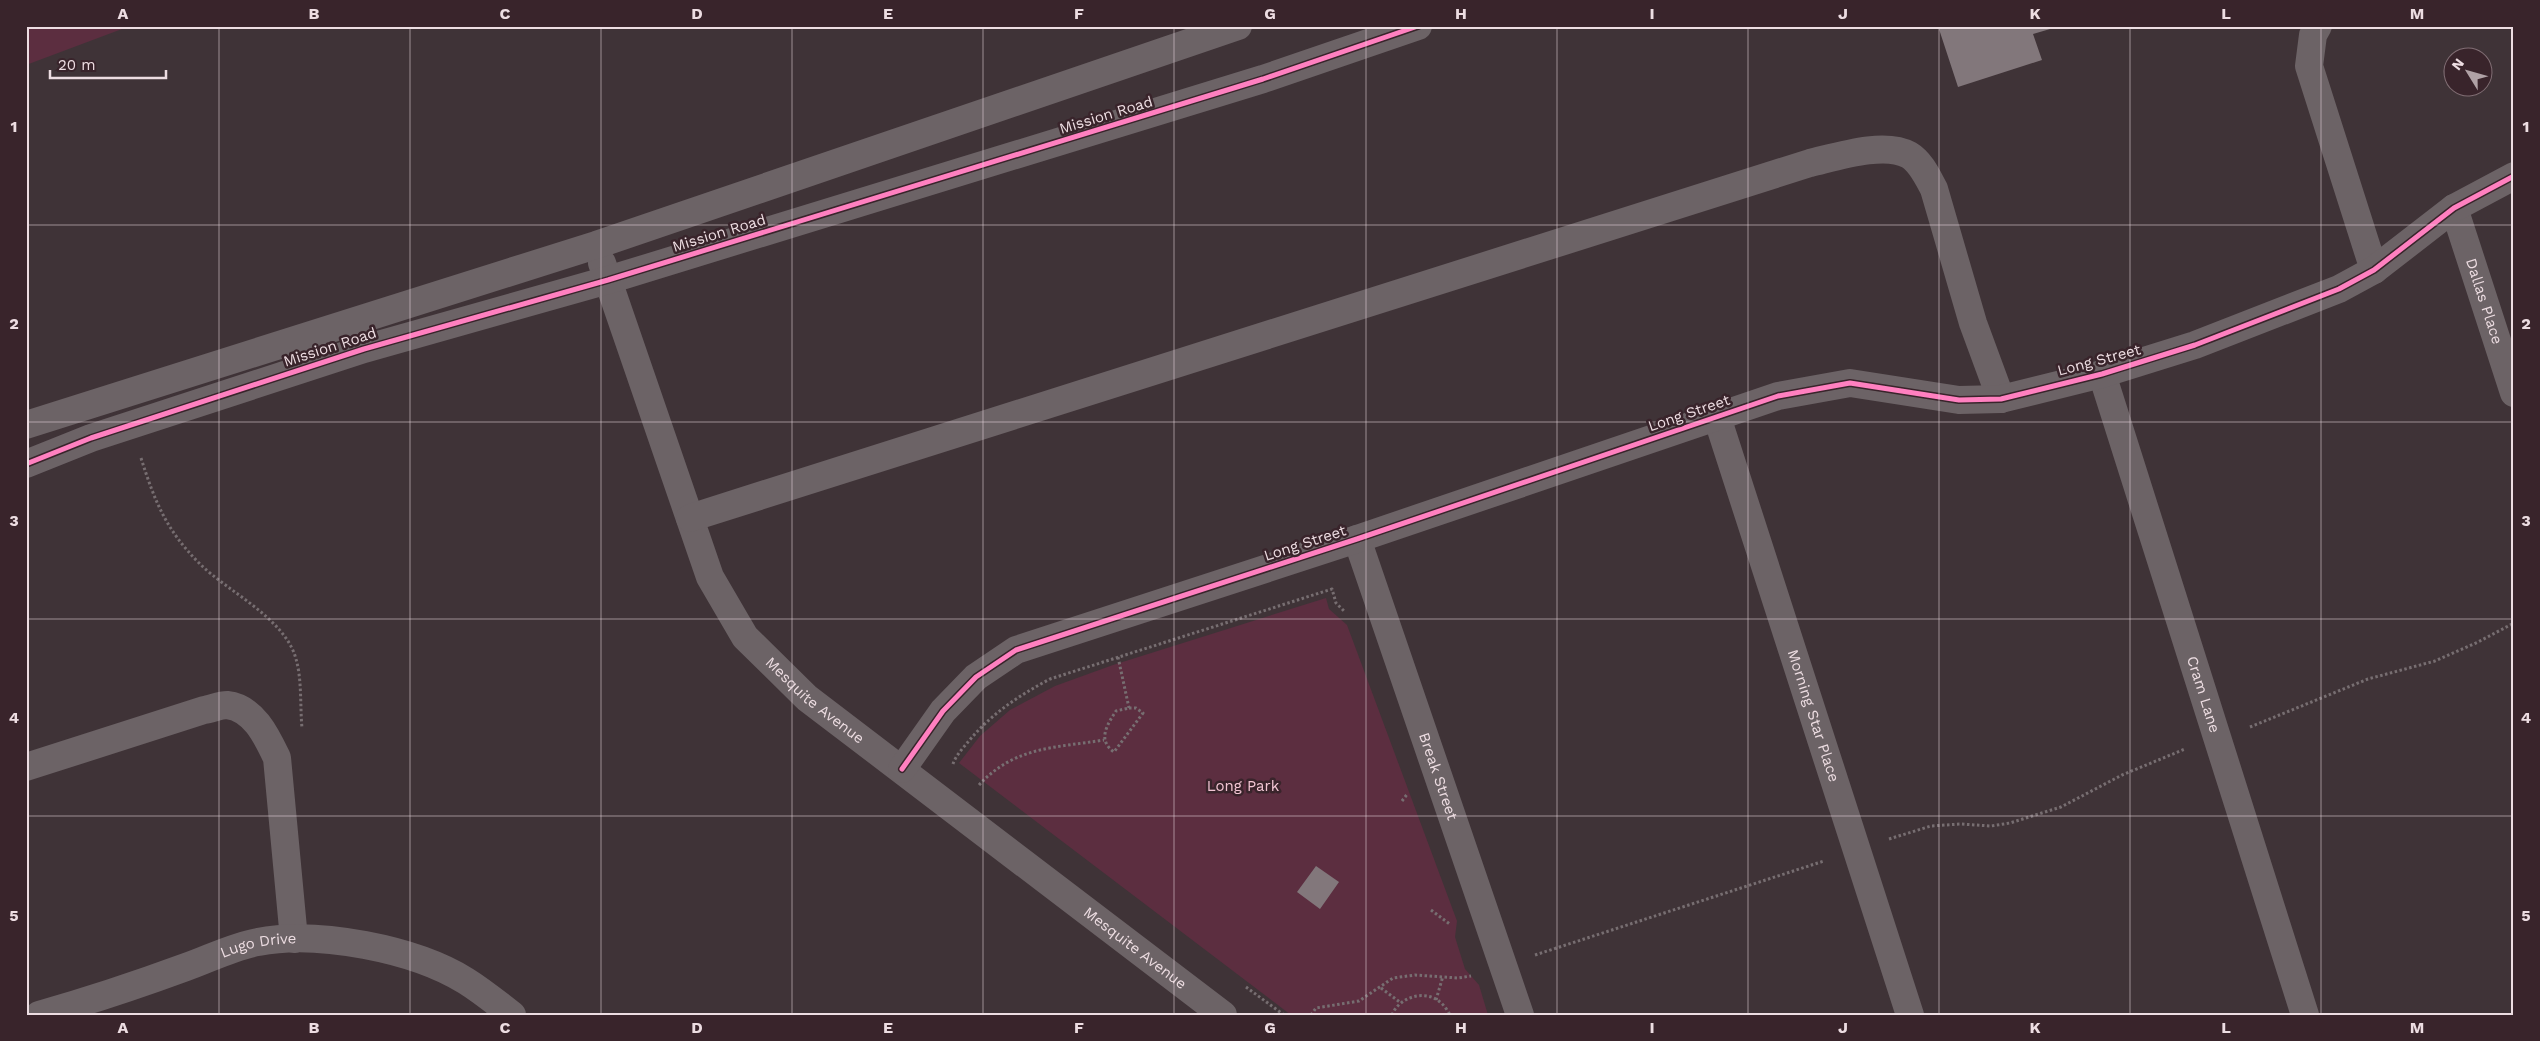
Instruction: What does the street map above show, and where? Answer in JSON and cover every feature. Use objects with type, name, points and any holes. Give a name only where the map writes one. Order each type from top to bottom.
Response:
[{"type":"street","name":"Mission Road","points":[[26,425],[596,245],[1238,26]]},
{"type":"street","name":"Mission Road","points":[[26,464],[91,438],[364,349],[608,280],[1263,79],[1418,26]]},
{"type":"street","points":[[2318,26],[2313,35],[2310,66],[2374,270]]},
{"type":"street","points":[[690,518],[1810,163],[1867,150],[1909,155],[1924,171],[1934,189],[1973,323],[2001,399]]},
{"type":"street","name":"Long Street","points":[[902,769],[943,710],[976,677],[1016,650],[1356,539],[1778,396],[1850,383],[1959,400],[2001,399],[2102,374],[2195,345],[2339,289],[2374,270],[2454,208],[2514,176]]},
{"type":"street","name":"Dallas Place","points":[[2454,208],[2514,393]]},
{"type":"street","name":"Mesquite Avenue","points":[[596,245],[710,577],[745,637],[807,698],[1223,1015]]},
{"type":"street","name":"Cram Lane","points":[[2102,374],[2305,1015]]},
{"type":"street","name":"Morning Star Place","points":[[1717,417],[1910,1015]]},
{"type":"street","name":"Break Street","points":[[1356,539],[1520,1015]]},
{"type":"street","points":[[26,767],[204,710],[227,705],[248,714],[264,731],[277,758],[294,939]]},
{"type":"street","name":"Lugo Drive","points":[[39,1015],[96,999],[257,942],[294,939],[346,941],[390,951],[434,966],[465,980],[484,1003],[512,1015]]},
{"type":"path","points":[[959,769],[952,763],[978,730],[1000,709],[1024,692],[1050,679],[1332,590],[1336,603],[1348,614]]},
{"type":"path","points":[[1503,966],[1931,826],[1961,824],[1991,826],[2010,824],[2060,807],[2122,775],[2260,724],[2368,679],[2435,661],[2478,642],[2514,623]]},
{"type":"path","points":[[1118,657],[1129,708]]},
{"type":"path","points":[[1136,708],[1143,713],[1114,752],[1107,747],[1104,740],[1106,727],[1116,711],[1136,708]]},
{"type":"path","points":[[979,785],[994,770],[1018,755],[1104,740]]},
{"type":"path","points":[[972,780],[987,791]]},
{"type":"path","points":[[1402,801],[1413,788]]},
{"type":"path","points":[[1431,910],[1453,927]]},
{"type":"path","points":[[1311,1015],[1316,1008],[1359,1001],[1381,988],[1393,978],[1415,975],[1458,978],[1473,976],[1471,967]]},
{"type":"path","points":[[1436,1000],[1443,976]]},
{"type":"path","points":[[1240,983],[1284,1015]]},
{"type":"path","points":[[1381,988],[1401,1003]]},
{"type":"path","points":[[1392,1015],[1395,1008],[1408,997],[1425,995],[1436,1000],[1450,1015]]},
{"type":"green space","points":[[26,26],[130,26],[26,65]]},
{"type":"green space","name":"Long Park","points":[[1326,598],[1329,609],[1347,625],[1457,921],[1455,937],[1465,969],[1479,985],[1488,1015],[1291,1015],[959,763],[980,736],[1010,710],[1055,686],[1113,665]]},
{"type":"building","points":[[1938,26],[2057,27],[2033,34],[2042,60],[1958,87]]},
{"type":"building","points":[[1316,866],[1339,882],[1320,909],[1297,892]]},
{"type":"cycle path","points":[[26,464],[91,438],[364,349],[608,280],[1263,79],[1418,26]]},
{"type":"cycle path","points":[[902,769],[943,711],[976,677],[1016,650],[1357,539],[1778,396],[1850,383],[1959,400],[2001,399],[2102,374],[2195,345],[2339,289],[2374,270],[2454,208],[2514,176]]}]
